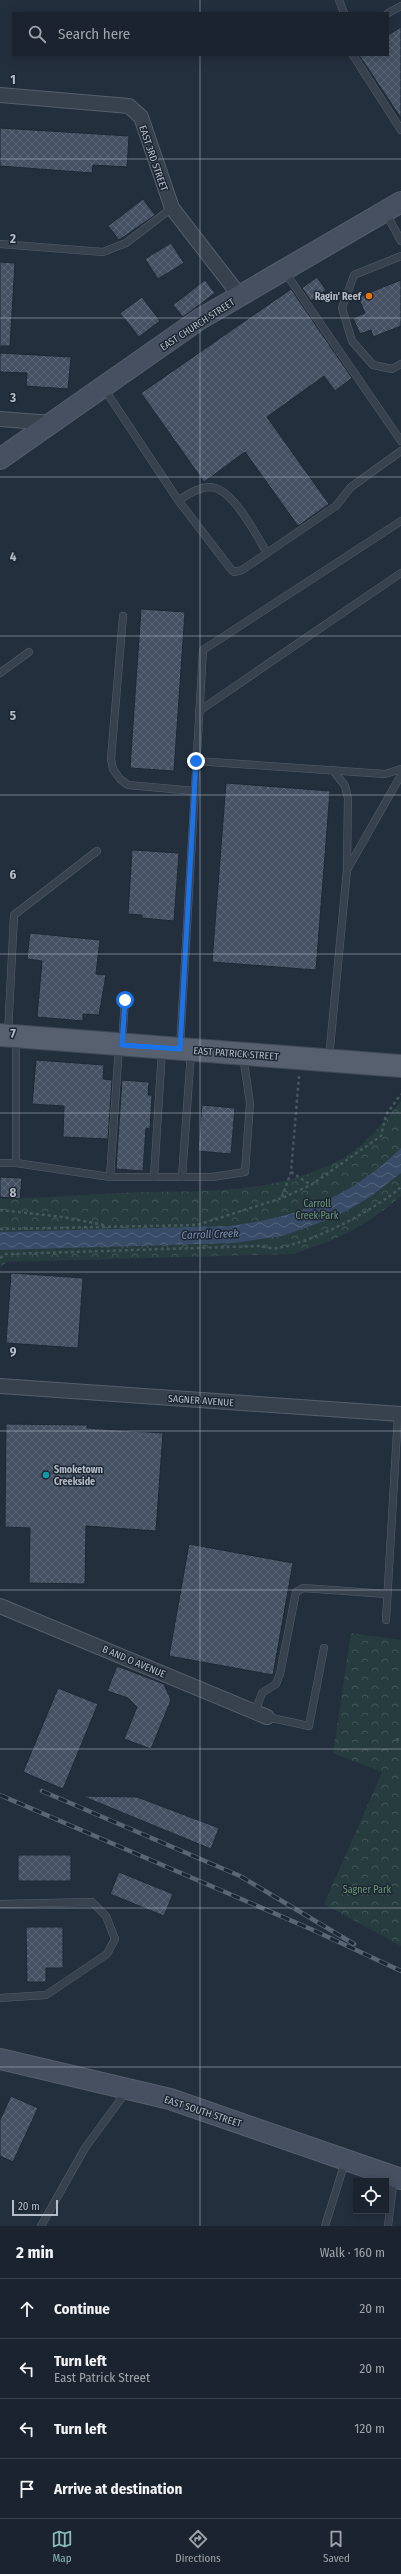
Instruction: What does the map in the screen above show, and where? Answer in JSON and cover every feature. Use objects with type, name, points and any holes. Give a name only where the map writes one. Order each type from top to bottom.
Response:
[{"type":"main road","name":"EAST CHURCH STREET","points":[[0,459],[200,319],[393,206]]},
{"type":"main road","name":"EAST PATRICK STREET","points":[[8,1036],[401,1066]]},
{"type":"main road","name":"EAST SOUTH STREET","points":[[0,2059],[129,2088],[177,2101],[397,2178]]},
{"type":"street","name":"EAST 3RD STREET","points":[[0,95],[129,106],[140,117],[172,208],[240,296]]},
{"type":"street","points":[[0,419],[52,423]]},
{"type":"street","name":"SAGNER AVENUE","points":[[0,1386],[399,1414]]},
{"type":"street","name":"B AND O AVENUE","points":[[0,1606],[261,1715]]},
{"type":"lane","points":[[339,0],[344,12]]},
{"type":"lane","points":[[389,12],[401,6],[399,0]]},
{"type":"lane","points":[[354,56],[401,130]]},
{"type":"lane","points":[[393,206],[401,242]]},
{"type":"lane","points":[[0,244],[103,252],[126,243],[172,208]]},
{"type":"lane","points":[[401,256],[354,275],[342,308],[352,341],[373,365],[392,369],[401,364]]},
{"type":"lane","points":[[284,270],[401,441]]},
{"type":"lane","points":[[103,387],[178,500],[234,572],[242,570],[336,506],[351,487],[401,451]]},
{"type":"lane","points":[[178,500],[200,488],[211,487],[220,490],[235,503],[267,553]]},
{"type":"lane","points":[[182,1177],[178,1049],[195,791],[202,650],[401,521]]},
{"type":"lane","points":[[199,711],[401,573]]},
{"type":"lane","points":[[123,616],[111,744],[113,769],[120,779],[128,785],[195,791]]},
{"type":"lane","points":[[0,673],[29,652]]},
{"type":"lane","points":[[196,761],[385,774],[401,770]]},
{"type":"lane","points":[[329,1060],[347,870],[348,798],[345,786],[333,770]]},
{"type":"lane","points":[[347,870],[401,775]]},
{"type":"lane","points":[[16,1163],[8,1036],[14,915],[97,851]]},
{"type":"lane","points":[[110,1177],[125,1000]]},
{"type":"lane","points":[[154,1177],[178,1049]]},
{"type":"lane","points":[[0,1163],[16,1163],[110,1177],[212,1177],[245,1172],[250,1103],[243,1054]]},
{"type":"lane","points":[[386,1620],[399,1414]]},
{"type":"lane","points":[[324,1648],[309,1726],[261,1715],[262,1693],[276,1684],[280,1674],[296,1592],[303,1588],[387,1594]]},
{"type":"lane","points":[[0,1904],[92,1902],[106,1916],[115,1939],[107,1954],[46,1995],[0,1998]]},
{"type":"lane","points":[[41,2226],[85,2148],[129,2088]]},
{"type":"lane","points":[[325,2226],[346,2160]]},
{"type":"lane","points":[[388,2226],[397,2178]]},
{"type":"path","points":[[282,1198],[291,1172],[299,1074]]},
{"type":"path","points":[[0,1229],[197,1225],[282,1198],[312,1185],[381,1136],[386,1115],[401,1094]]},
{"type":"path","points":[[291,1172],[312,1185]]},
{"type":"path","points":[[0,1258],[6,1254],[259,1246],[276,1248],[338,1226],[362,1214],[401,1187]]},
{"type":"path","points":[[0,1210],[63,1217],[108,1226]]},
{"type":"path","points":[[396,1739],[401,1740]]},
{"type":"green space","name":"Carroll Creek Park","points":[[401,1101],[401,1196],[363,1224],[324,1243],[293,1254],[7,1262],[0,1267],[0,1199],[118,1193],[203,1191],[257,1186],[284,1181],[311,1173],[347,1156],[365,1142]]},
{"type":"green space","name":"Sagner Park","points":[[351,1633],[401,1640],[401,1946],[324,1904],[382,1772],[333,1753]]},
{"type":"water","name":"Carroll Creek","points":[[401,1148],[401,1173],[370,1197],[327,1220],[282,1236],[234,1243],[0,1250],[0,1232],[230,1226],[279,1217],[322,1202],[342,1192],[381,1166]]},
{"type":"building","points":[[401,27],[401,118],[360,56],[389,56],[389,34]]},
{"type":"building","points":[[0,128],[129,136],[127,167],[93,165],[92,173],[0,166]]},
{"type":"building","points":[[143,199],[155,215],[119,240],[108,226]]},
{"type":"building","points":[[171,243],[184,263],[158,279],[145,259]]},
{"type":"building","points":[[0,262],[15,263],[10,346],[0,346]]},
{"type":"building","points":[[317,277],[326,290],[311,301],[302,288]]},
{"type":"building","points":[[205,280],[215,293],[183,317],[173,305]]},
{"type":"building","points":[[401,280],[401,326],[373,337],[371,330],[360,334],[353,318],[365,313],[358,297]]},
{"type":"building","points":[[291,289],[352,378],[335,391],[324,376],[267,417],[329,504],[298,526],[245,452],[204,482],[141,393]]},
{"type":"building","points":[[142,297],[160,321],[139,337],[120,313]]},
{"type":"building","points":[[0,353],[71,357],[68,389],[26,386],[27,373],[0,372]]},
{"type":"building","points":[[141,609],[185,612],[174,771],[130,768]]},
{"type":"building","points":[[226,783],[330,791],[316,970],[212,962]]},
{"type":"building","points":[[132,850],[179,853],[174,921],[142,918],[142,915],[128,914]]},
{"type":"building","points":[[30,933],[100,940],[96,974],[106,975],[99,1015],[83,1014],[83,1021],[37,1017],[42,961],[27,959]]},
{"type":"building","points":[[36,1060],[104,1065],[103,1079],[112,1080],[108,1139],[63,1137],[64,1106],[32,1104]]},
{"type":"building","points":[[122,1080],[149,1082],[148,1095],[152,1095],[150,1129],[146,1128],[143,1171],[116,1169]]},
{"type":"building","points":[[202,1105],[235,1108],[231,1154],[198,1151]]},
{"type":"building","points":[[0,1177],[22,1178],[20,1199],[0,1197]]},
{"type":"building","points":[[11,1273],[83,1278],[78,1348],[6,1343]]},
{"type":"building","name":"Smoketown Creekside","points":[[6,1424],[87,1425],[87,1428],[163,1433],[156,1531],[86,1526],[85,1584],[29,1583],[30,1528],[5,1527]]},
{"type":"building","points":[[189,1544],[293,1563],[273,1675],[169,1656]]},
{"type":"building","points":[[117,1666],[164,1684],[171,1700],[151,1749],[124,1739],[137,1707],[128,1698],[107,1691]]},
{"type":"building","points":[[58,1688],[98,1704],[63,1789],[23,1772]]},
{"type":"building","points":[[82,1796],[137,1797],[219,1828],[211,1849]]},
{"type":"building","points":[[18,1855],[71,1855],[71,1881],[18,1881]]},
{"type":"building","points":[[119,1872],[173,1894],[164,1916],[110,1894]]},
{"type":"building","points":[[26,1927],[63,1927],[63,1968],[46,1968],[46,1982],[27,1982]]},
{"type":"building","points":[[11,2096],[38,2108],[13,2162],[0,2156],[0,2120]]},
{"type":"railway","points":[[42,1791],[240,1876],[354,1944]]},
{"type":"railway","points":[[0,1795],[313,1930],[401,1971]]},
{"type":"place","name":"Ragin' Reef","points":[[369,296]]},
{"type":"place","name":"Smoketown Creekside","points":[[46,1475]]},
{"type":"route","points":[[125,1000],[122,1045],[180,1049],[196,761]]}]
